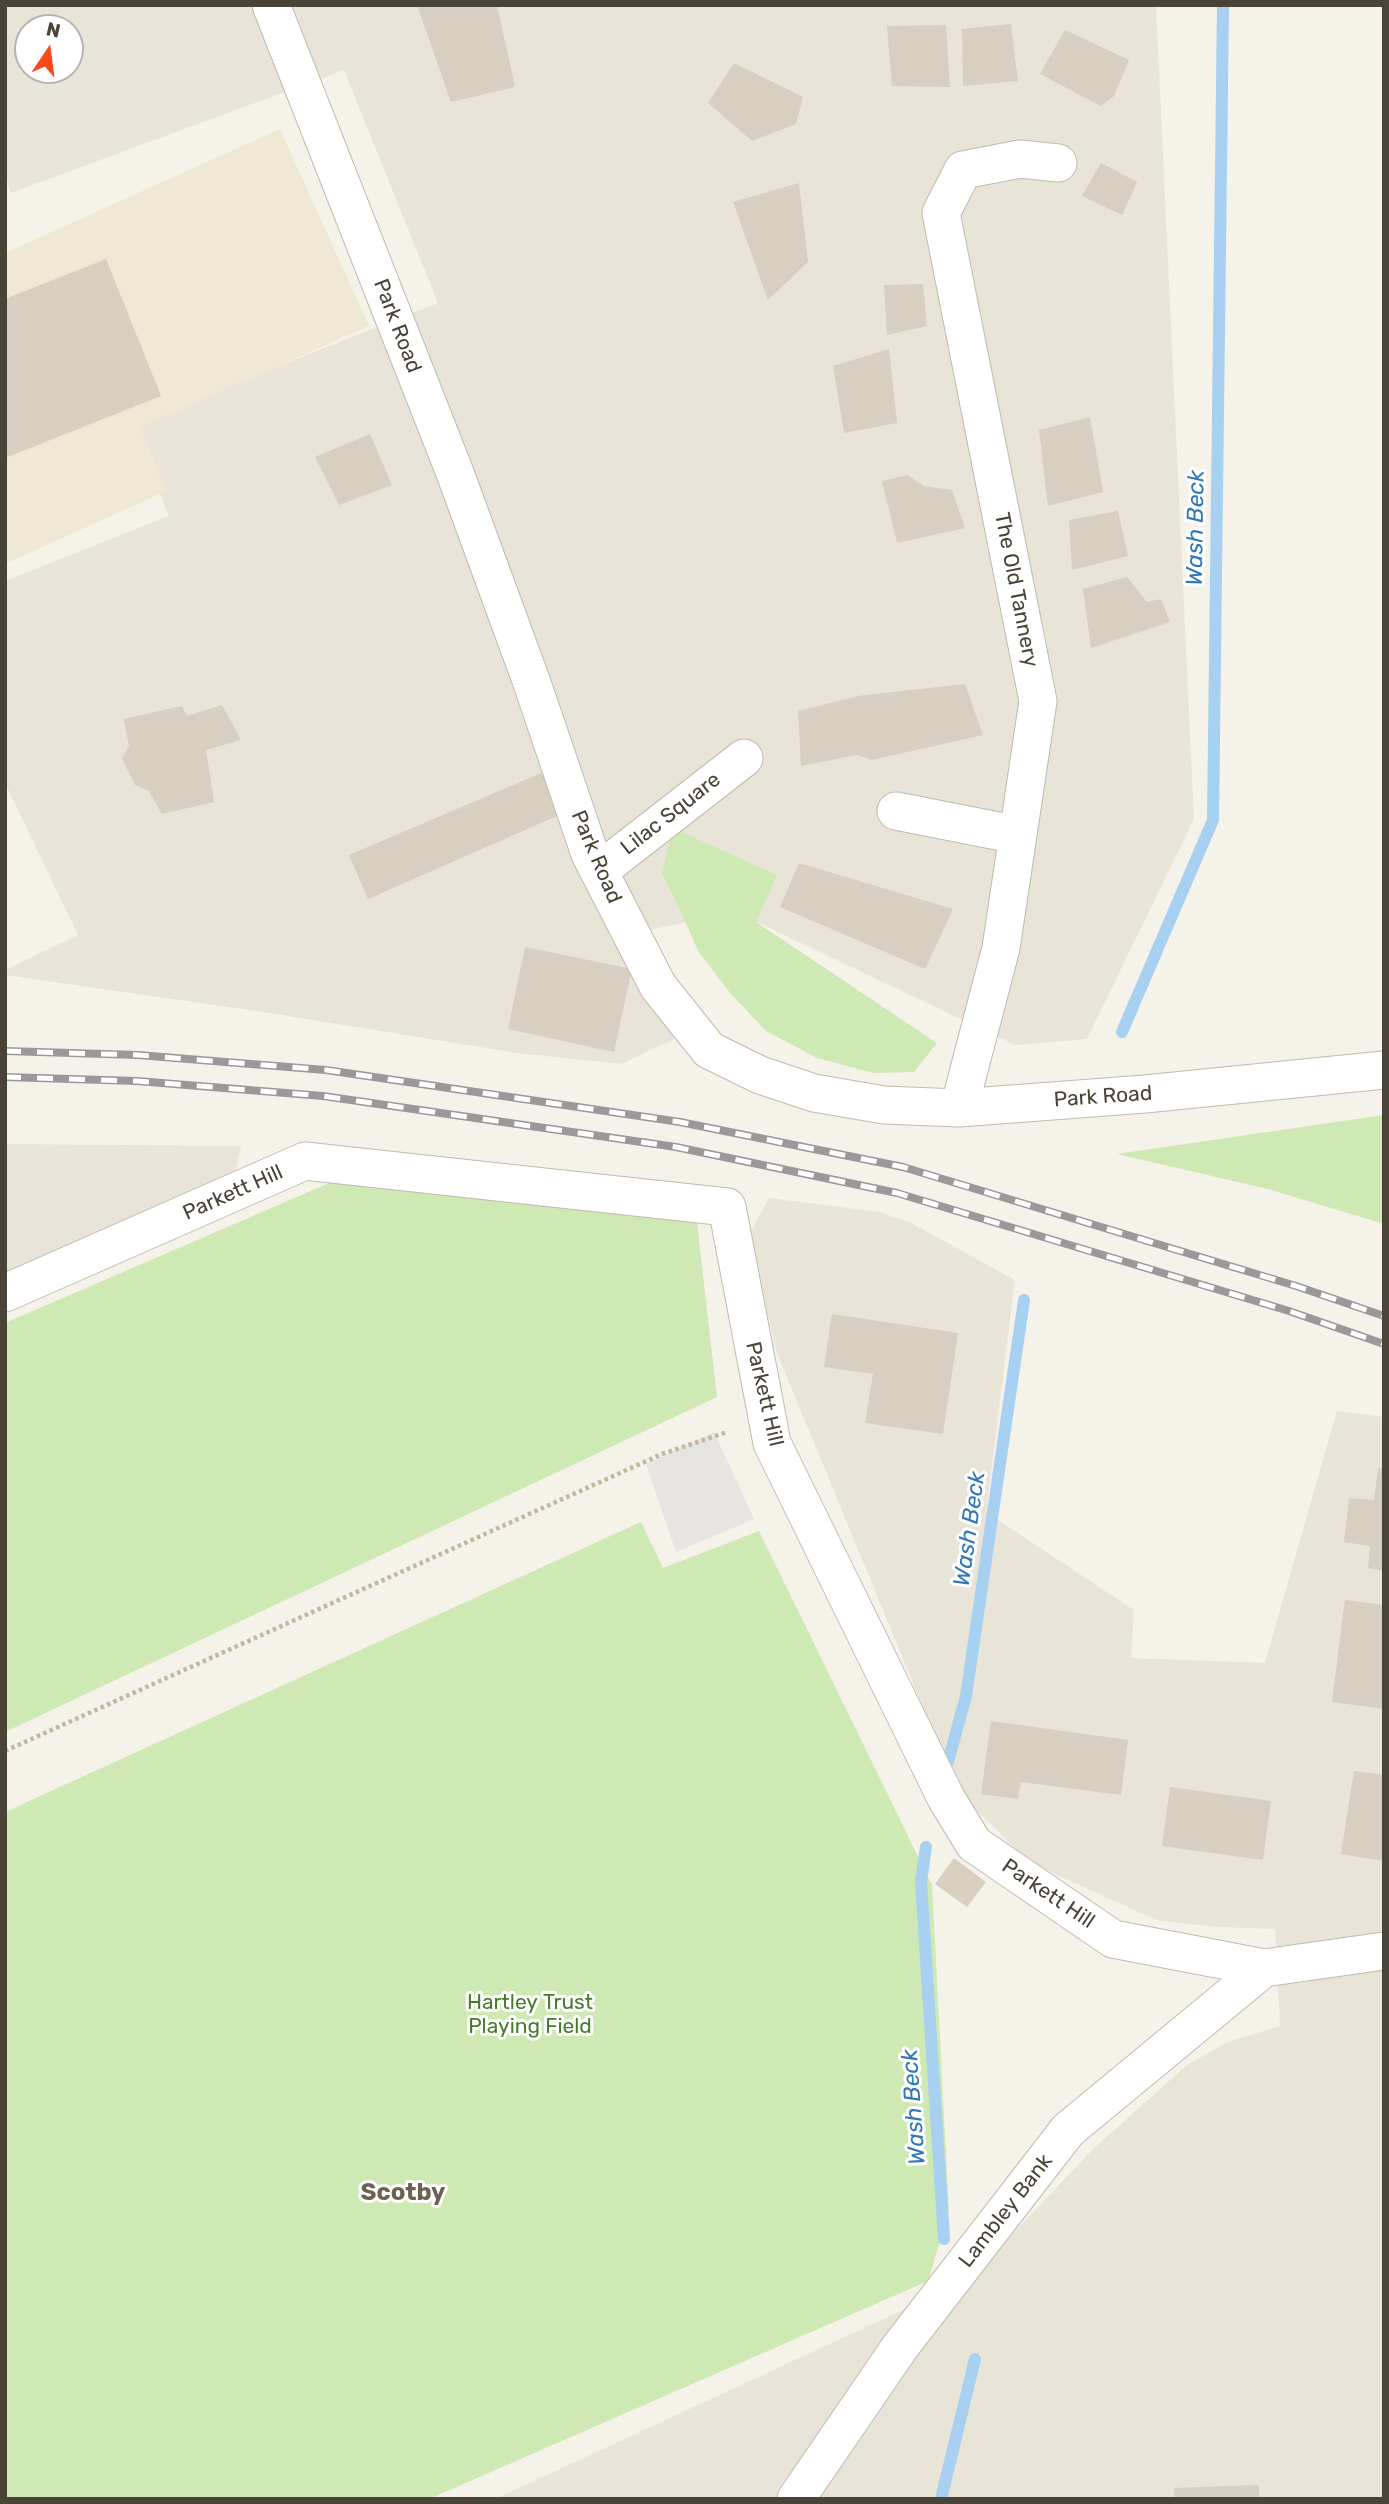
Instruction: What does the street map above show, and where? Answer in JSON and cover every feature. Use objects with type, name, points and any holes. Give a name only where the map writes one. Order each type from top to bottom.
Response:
[{"type":"street","name":"Park Road","points":[[271,5],[455,473],[532,683],[590,854],[658,986],[709,1050],[760,1075],[814,1093],[884,1105],[959,1108],[1146,1094],[1384,1070]]},
{"type":"street","name":"The Old Tannery","points":[[959,1108],[1001,948],[1038,701],[941,213],[963,170],[1020,159],[1058,163]]},
{"type":"street","name":"Lilac Square","points":[[599,871],[744,758]]},
{"type":"street","points":[[896,811],[1018,835]]},
{"type":"street","name":"Parkett Hill","points":[[5,1293],[305,1161],[727,1207],[772,1443],[946,1798],[974,1844],[1113,1939],[1264,1968],[1384,1951]]},
{"type":"street","name":"Lambley Bank","points":[[796,2499],[900,2347],[1068,2130],[1264,1968]]},
{"type":"path","points":[[5,1751],[662,1454],[726,1431],[772,1443]]},
{"type":"shaded area","points":[[5,5],[1156,5],[1194,819],[1087,1039],[1015,1045],[736,912],[620,936],[674,1039],[621,1064],[517,1053],[263,1012],[5,975],[5,970],[78,935],[5,783],[5,581],[169,516],[132,424],[438,303],[344,70],[11,193],[5,174]]},
{"type":"shaded area","points":[[280,129],[369,326],[140,427],[166,491],[5,564],[5,253]]},
{"type":"shaded area","points":[[5,1144],[241,1146],[233,1184],[5,1281]]},
{"type":"shaded area","points":[[769,1198],[880,1212],[911,1223],[1015,1280],[986,1512],[1134,1610],[1131,1658],[1265,1663],[1337,1411],[1384,1417],[1384,2499],[495,2499],[970,2279],[1094,2148],[1187,2065],[1228,2042],[1280,2026],[1275,1929],[1216,1927],[1156,1920],[1029,1862],[958,1792],[777,1353],[749,1235]]},
{"type":"shaded area","points":[[714,1432],[754,1519],[676,1552],[646,1464]]},
{"type":"green space","points":[[673,828],[777,875],[756,922],[937,1043],[914,1072],[873,1073],[817,1058],[766,1031],[731,994],[698,951],[662,873]]},
{"type":"green space","points":[[1384,1115],[1384,1224],[1268,1189],[1117,1154]]},
{"type":"green space","points":[[357,1171],[696,1214],[717,1397],[5,1732],[5,1323]]},
{"type":"green space","name":"Hartley Trust Playing Field","points":[[641,1522],[663,1568],[759,1531],[932,1885],[949,2212],[928,2281],[429,2499],[5,2499],[5,1812]]},
{"type":"building","points":[[417,5],[497,5],[515,87],[451,102]]},
{"type":"building","points":[[1011,24],[1018,81],[963,86],[962,29]]},
{"type":"building","points":[[946,25],[950,87],[892,86],[887,26]]},
{"type":"building","points":[[1065,30],[1129,60],[1114,96],[1101,106],[1040,74]]},
{"type":"building","points":[[734,63],[803,97],[796,124],[752,141],[708,103]]},
{"type":"building","points":[[1101,163],[1137,182],[1122,215],[1082,196]]},
{"type":"building","points":[[799,183],[808,262],[768,300],[733,202]]},
{"type":"building","points":[[106,259],[161,396],[5,458],[5,299]]},
{"type":"building","points":[[923,284],[927,326],[887,335],[884,285]]},
{"type":"building","points":[[889,349],[897,423],[844,433],[833,366]]},
{"type":"building","points":[[1090,417],[1103,492],[1048,506],[1039,430]]},
{"type":"building","points":[[370,434],[392,485],[339,505],[315,457]]},
{"type":"building","points":[[907,475],[924,486],[952,490],[965,528],[897,543],[882,481]]},
{"type":"building","points":[[1118,511],[1128,556],[1072,570],[1069,520]]},
{"type":"building","points":[[1127,577],[1147,602],[1161,599],[1170,622],[1091,648],[1083,589]]},
{"type":"building","points":[[965,684],[983,735],[872,760],[857,755],[801,766],[798,711],[858,696]]},
{"type":"building","points":[[222,705],[241,740],[206,750],[214,802],[162,814],[149,791],[135,785],[122,759],[129,746],[124,719],[182,706],[187,716]]},
{"type":"building","points":[[546,771],[566,812],[368,899],[349,855]]},
{"type":"building","points":[[799,863],[953,909],[925,969],[780,907]]},
{"type":"building","points":[[525,947],[632,969],[614,1052],[508,1029]]},
{"type":"building","points":[[832,1314],[958,1333],[943,1434],[865,1423],[873,1374],[824,1367]]},
{"type":"building","points":[[1378,1468],[1384,1469],[1384,1571],[1368,1568],[1370,1546],[1344,1542],[1349,1498],[1374,1500]]},
{"type":"building","points":[[1345,1600],[1384,1605],[1384,1709],[1332,1702]]},
{"type":"building","points":[[991,1721],[1128,1740],[1121,1795],[1021,1782],[1018,1799],[981,1794]]},
{"type":"building","points":[[1354,1771],[1384,1775],[1384,1861],[1341,1854]]},
{"type":"building","points":[[1170,1787],[1271,1801],[1263,1860],[1162,1846]]},
{"type":"building","points":[[954,1858],[986,1882],[967,1907],[935,1884]]},
{"type":"building","points":[[1259,2485],[1259,2499],[1175,2499],[1174,2488]]},
{"type":"waterway","name":"Wash Beck","points":[[1122,1032],[1213,820],[1223,5]]},
{"type":"waterway","name":"Wash Beck","points":[[948,1762],[966,1696],[1024,1300]]},
{"type":"waterway","name":"Wash Beck","points":[[926,1847],[921,1882],[944,2239]]},
{"type":"waterway","name":"Wash Beck","points":[[941,2499],[975,2359]]},
{"type":"railway","points":[[5,1051],[138,1055],[326,1070],[680,1122],[903,1167],[1296,1286],[1384,1316]]},
{"type":"railway","points":[[5,1077],[137,1081],[323,1096],[676,1147],[897,1193],[1289,1311],[1384,1344]]},
{"type":"district","name":"Scotby","points":[[403,2193]]}]
